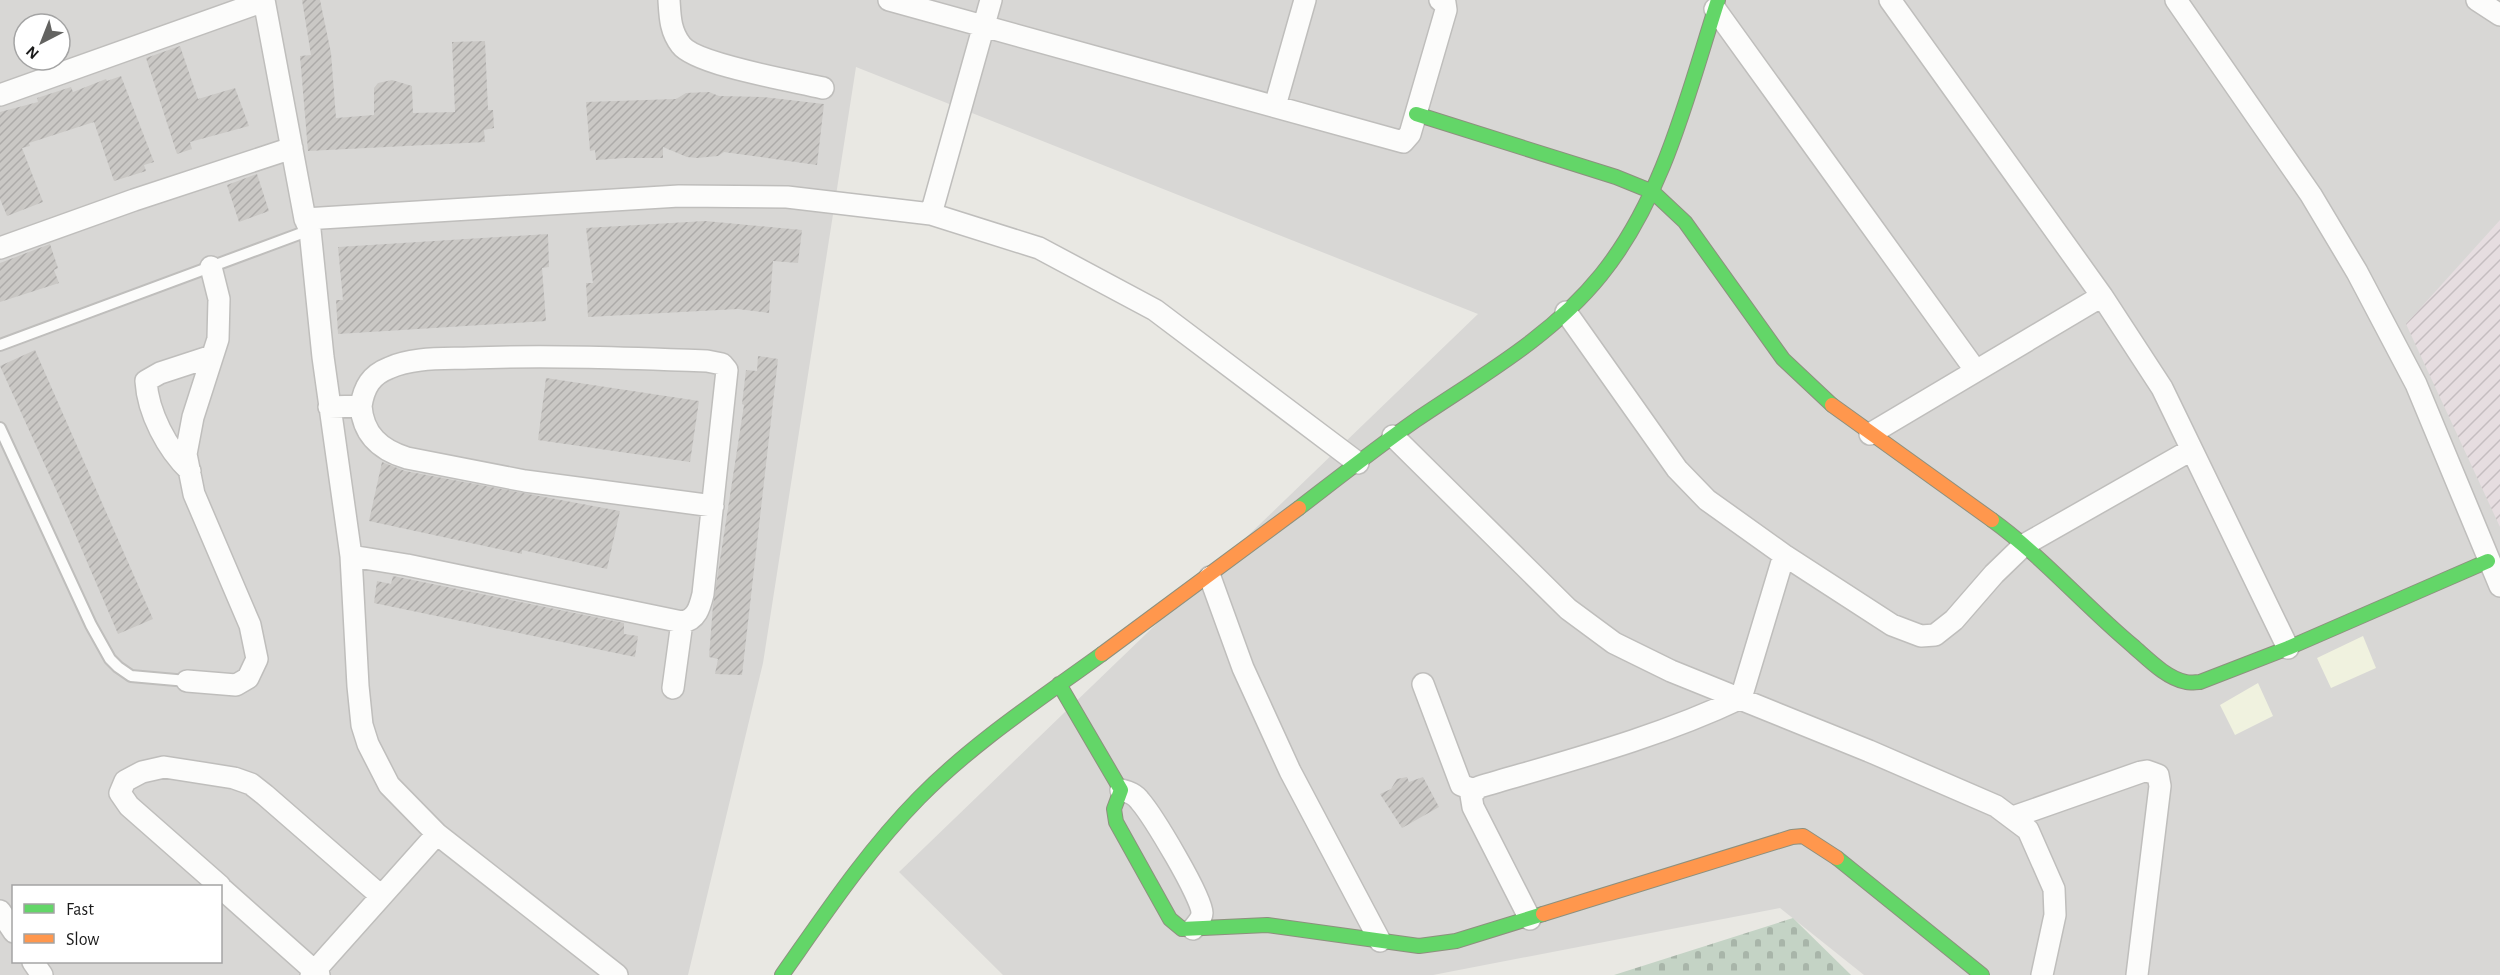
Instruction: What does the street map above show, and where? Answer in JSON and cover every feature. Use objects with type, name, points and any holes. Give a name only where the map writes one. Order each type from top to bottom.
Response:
[{"type":"street","points":[[0,95],[264,0],[308,224],[329,406],[351,556],[358,686],[362,725],[368,744],[389,785],[436,834],[616,975]]},
{"type":"street","points":[[669,0],[670,23],[681,46],[690,53],[712,62],[823,88]]},
{"type":"street","points":[[889,0],[1399,142],[1408,138],[1416,114],[1446,10],[1445,3],[1440,0]]},
{"type":"street","points":[[931,214],[991,0]]},
{"type":"street","points":[[1275,106],[1305,0]]},
{"type":"street","points":[[1890,0],[2102,296],[2162,388],[2288,648]]},
{"type":"street","points":[[2176,0],[2311,195],[2357,272],[2416,384],[2500,586]]},
{"type":"street","points":[[2477,0],[2500,15]]},
{"type":"street","points":[[1716,5],[1976,371]]},
{"type":"street","points":[[782,975],[865,861],[920,796],[984,742],[1059,684],[1210,577],[1393,436],[1485,374],[1566,312],[1600,276],[1623,245],[1653,192],[1716,5]]},
{"type":"street","points":[[1416,114],[1616,177],[1653,192],[1685,222],[1784,359],[1822,397],[2024,545],[2097,616],[2132,646],[2172,676],[2186,682],[2200,682],[2288,648],[2488,561]]},
{"type":"street","points":[[0,248],[134,200],[292,148]]},
{"type":"street","points":[[308,224],[622,199],[742,195],[787,197],[931,214],[1039,248],[1155,310],[1358,463]]},
{"type":"street","points":[[187,681],[236,685],[248,678],[257,659],[250,625],[194,494],[186,454],[193,417],[218,339],[219,299],[211,267]]},
{"type":"street","points":[[1870,434],[2102,296]]},
{"type":"street","points":[[1566,312],[1677,469],[1707,500],[1785,555],[1892,625],[1928,637],[1954,620],[1994,574],[2024,545],[2191,450]]},
{"type":"street","points":[[190,471],[169,445],[158,424],[147,392],[146,381],[182,365],[212,356]]},
{"type":"street","points":[[351,556],[407,565],[682,622],[693,618],[700,604],[713,506],[727,370],[719,363],[605,357],[526,356],[399,363],[371,379],[362,396],[361,406],[364,425],[375,441],[391,452],[407,458],[525,481],[713,506]]},
{"type":"street","points":[[329,406],[361,406]]},
{"type":"street","points":[[1393,436],[1568,609],[1614,643],[1671,671],[1869,751],[1996,806],[2013,817],[2028,830],[2054,889],[2055,915],[2042,975]]},
{"type":"street","points":[[1530,919],[1473,807],[1470,800],[1474,790],[1623,745],[1698,719],[1741,698],[1785,555]]},
{"type":"street","points":[[1210,577],[1243,668],[1290,771],[1380,941]]},
{"type":"street","points":[[673,688],[682,622]]},
{"type":"street","points":[[1059,684],[1121,790],[1130,792],[1142,802],[1187,878],[1202,911],[1193,929]]},
{"type":"street","points":[[1423,684],[1461,785],[1474,790]]},
{"type":"street","points":[[218,885],[129,806],[120,793],[125,781],[142,772],[164,767],[243,781],[265,795],[381,896]]},
{"type":"street","points":[[2013,817],[2141,772],[2147,771],[2158,775],[2160,786],[2137,975]]},
{"type":"street","points":[[1121,790],[1114,809],[1116,822],[1170,920],[1182,929],[1267,925],[1419,946],[1456,941],[1702,864],[1792,837],[1803,836],[1824,848],[1982,975]]},
{"type":"street","points":[[222,889],[315,974],[436,834]]},
{"type":"street","points":[[0,911],[12,929]]},
{"type":"lane","points":[[0,345],[211,267],[308,224]]},
{"type":"lane","points":[[0,428],[91,625],[110,658],[131,676],[187,681]]},
{"type":"shaded area","points":[[0,0],[2500,0],[2500,975],[1864,975],[1780,908],[1433,975],[1003,975],[899,872],[1478,314],[856,67],[763,663],[688,975],[0,975]]},
{"type":"shaded area","points":[[2500,220],[2500,527],[2406,324]]},
{"type":"shaded area","points":[[2363,636],[2376,668],[2331,688],[2317,658]]},
{"type":"shaded area","points":[[2258,683],[2273,716],[2235,735],[2220,705]]},
{"type":"green space","points":[[1793,918],[1851,975],[1614,975]]},
{"type":"building","points":[[302,0],[320,0],[331,53],[336,118],[374,115],[374,88],[378,83],[392,80],[412,86],[413,113],[455,112],[452,42],[485,41],[488,110],[493,110],[494,128],[484,130],[485,142],[308,151],[300,56],[311,55]]},
{"type":"building","points":[[180,46],[198,99],[235,88],[249,126],[190,142],[192,149],[177,154],[146,58]]},
{"type":"building","points":[[121,76],[154,162],[144,165],[146,171],[114,181],[94,122],[29,143],[30,146],[22,148],[43,202],[7,216],[0,199],[0,112],[38,102],[37,98],[71,87],[73,92],[106,79],[107,81]]},
{"type":"building","points":[[709,92],[719,96],[763,97],[824,104],[817,165],[724,152],[718,156],[687,157],[663,147],[663,158],[596,160],[595,150],[590,151],[586,102],[676,99],[686,93]]},
{"type":"building","points":[[257,174],[269,211],[239,222],[227,185]]},
{"type":"building","points":[[705,221],[802,230],[798,263],[773,261],[769,313],[738,309],[588,317],[586,283],[593,283],[586,228]]},
{"type":"building","points":[[548,234],[549,267],[542,268],[546,321],[338,334],[336,300],[343,300],[338,247]]},
{"type":"building","points":[[50,244],[58,268],[54,270],[59,283],[0,302],[0,263]]},
{"type":"building","points":[[35,350],[153,619],[118,634],[0,366]]},
{"type":"building","points":[[758,356],[778,359],[742,675],[715,674],[718,659],[709,657],[713,605],[744,405],[742,404],[746,370],[757,371]]},
{"type":"building","points":[[546,378],[699,401],[690,462],[538,440]]},
{"type":"building","points":[[382,462],[405,471],[620,511],[607,569],[522,550],[522,554],[369,521]]},
{"type":"building","points":[[393,576],[624,623],[624,634],[638,636],[635,657],[374,603],[377,581],[391,584]]},
{"type":"building","points":[[1407,777],[1409,782],[1423,777],[1439,807],[1402,828],[1380,794],[1391,789],[1397,779]]},
{"type":"traffic: fast","points":[[1299,508],[1416,420],[1538,337],[1560,318],[1601,275],[1623,245],[1658,178],[1672,143],[1718,0]]},
{"type":"traffic: fast","points":[[1416,114],[1616,177],[1653,192],[1685,222],[1783,359],[1832,405]]},
{"type":"traffic: fast","points":[[1992,520],[2029,550],[2151,662],[2171,677],[2188,682],[2200,682],[2288,648],[2488,561]]},
{"type":"traffic: fast","points":[[782,975],[830,906],[881,840],[919,798],[984,740],[1102,654]]},
{"type":"traffic: fast","points":[[1059,684],[1121,790],[1114,809],[1116,822],[1170,919],[1182,929],[1267,925],[1419,946],[1456,941],[1543,914]]},
{"type":"traffic: fast","points":[[1837,858],[1982,975]]},
{"type":"traffic: slow","points":[[1832,405],[1992,520]]},
{"type":"traffic: slow","points":[[1102,654],[1299,508]]},
{"type":"traffic: slow","points":[[1543,914],[1792,837],[1803,836],[1837,858]]}]
